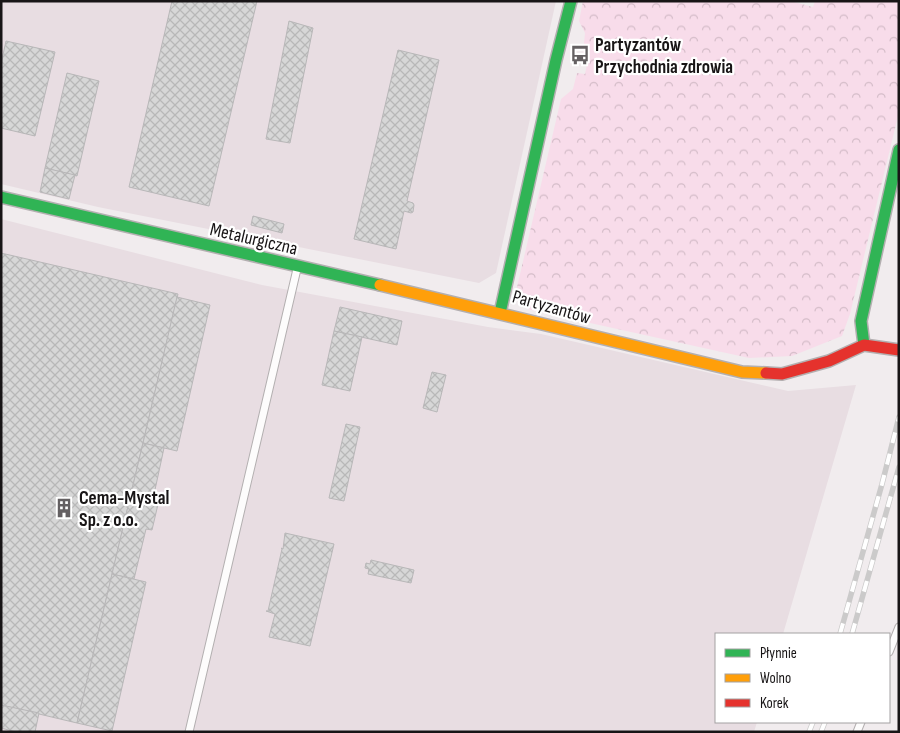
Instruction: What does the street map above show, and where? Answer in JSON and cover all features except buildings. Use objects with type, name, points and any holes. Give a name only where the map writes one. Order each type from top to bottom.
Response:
[{"type":"street","name":"Partyzantów","points":[[571,1],[556,60],[500,313],[742,372],[782,374],[829,362],[864,345]]},
{"type":"street","points":[[899,150],[861,320],[864,345],[899,350]]},
{"type":"street","name":"Metalurgiczna","points":[[1,197],[500,313]]},
{"type":"lane","points":[[190,732],[297,266]]},
{"type":"lane","points":[[890,650],[899,627]]},
{"type":"shaded area","points":[[1,1],[556,1],[496,273],[479,283],[98,207],[1,184]]},
{"type":"shaded area","points":[[1,219],[262,285],[488,327],[541,334],[788,391],[856,385],[783,633],[715,633],[715,723],[757,723],[754,732],[1,732]]},
{"type":"green space","points":[[583,1],[790,1],[813,7],[815,1],[899,1],[899,112],[850,314],[842,336],[792,356],[749,358],[531,310],[520,303],[517,287],[561,99],[573,89],[577,73],[585,74],[589,55],[583,53],[585,33],[579,21]]},
{"type":"railway","points":[[840,633],[899,417]]},
{"type":"railway","points":[[852,633],[899,467]]},
{"type":"railway","points":[[809,732],[813,723]]},
{"type":"railway","points":[[821,732],[825,723]]},
{"type":"traffic: fast","points":[[500,313],[556,60],[571,1]]},
{"type":"traffic: fast","points":[[864,345],[861,321],[899,150]]},
{"type":"traffic: fast","points":[[1,197],[380,285]]},
{"type":"traffic: slow","points":[[380,285],[742,372],[766,373]]},
{"type":"traffic: jam","points":[[766,373],[782,374],[829,361],[864,345],[899,350]]},
{"type":"place","name":"Partyzantów Przychodnia zdrowia","points":[[580,55]]},
{"type":"place","name":"Cema-Mystal Sp. z o.o.","points":[[64,508]]}]
